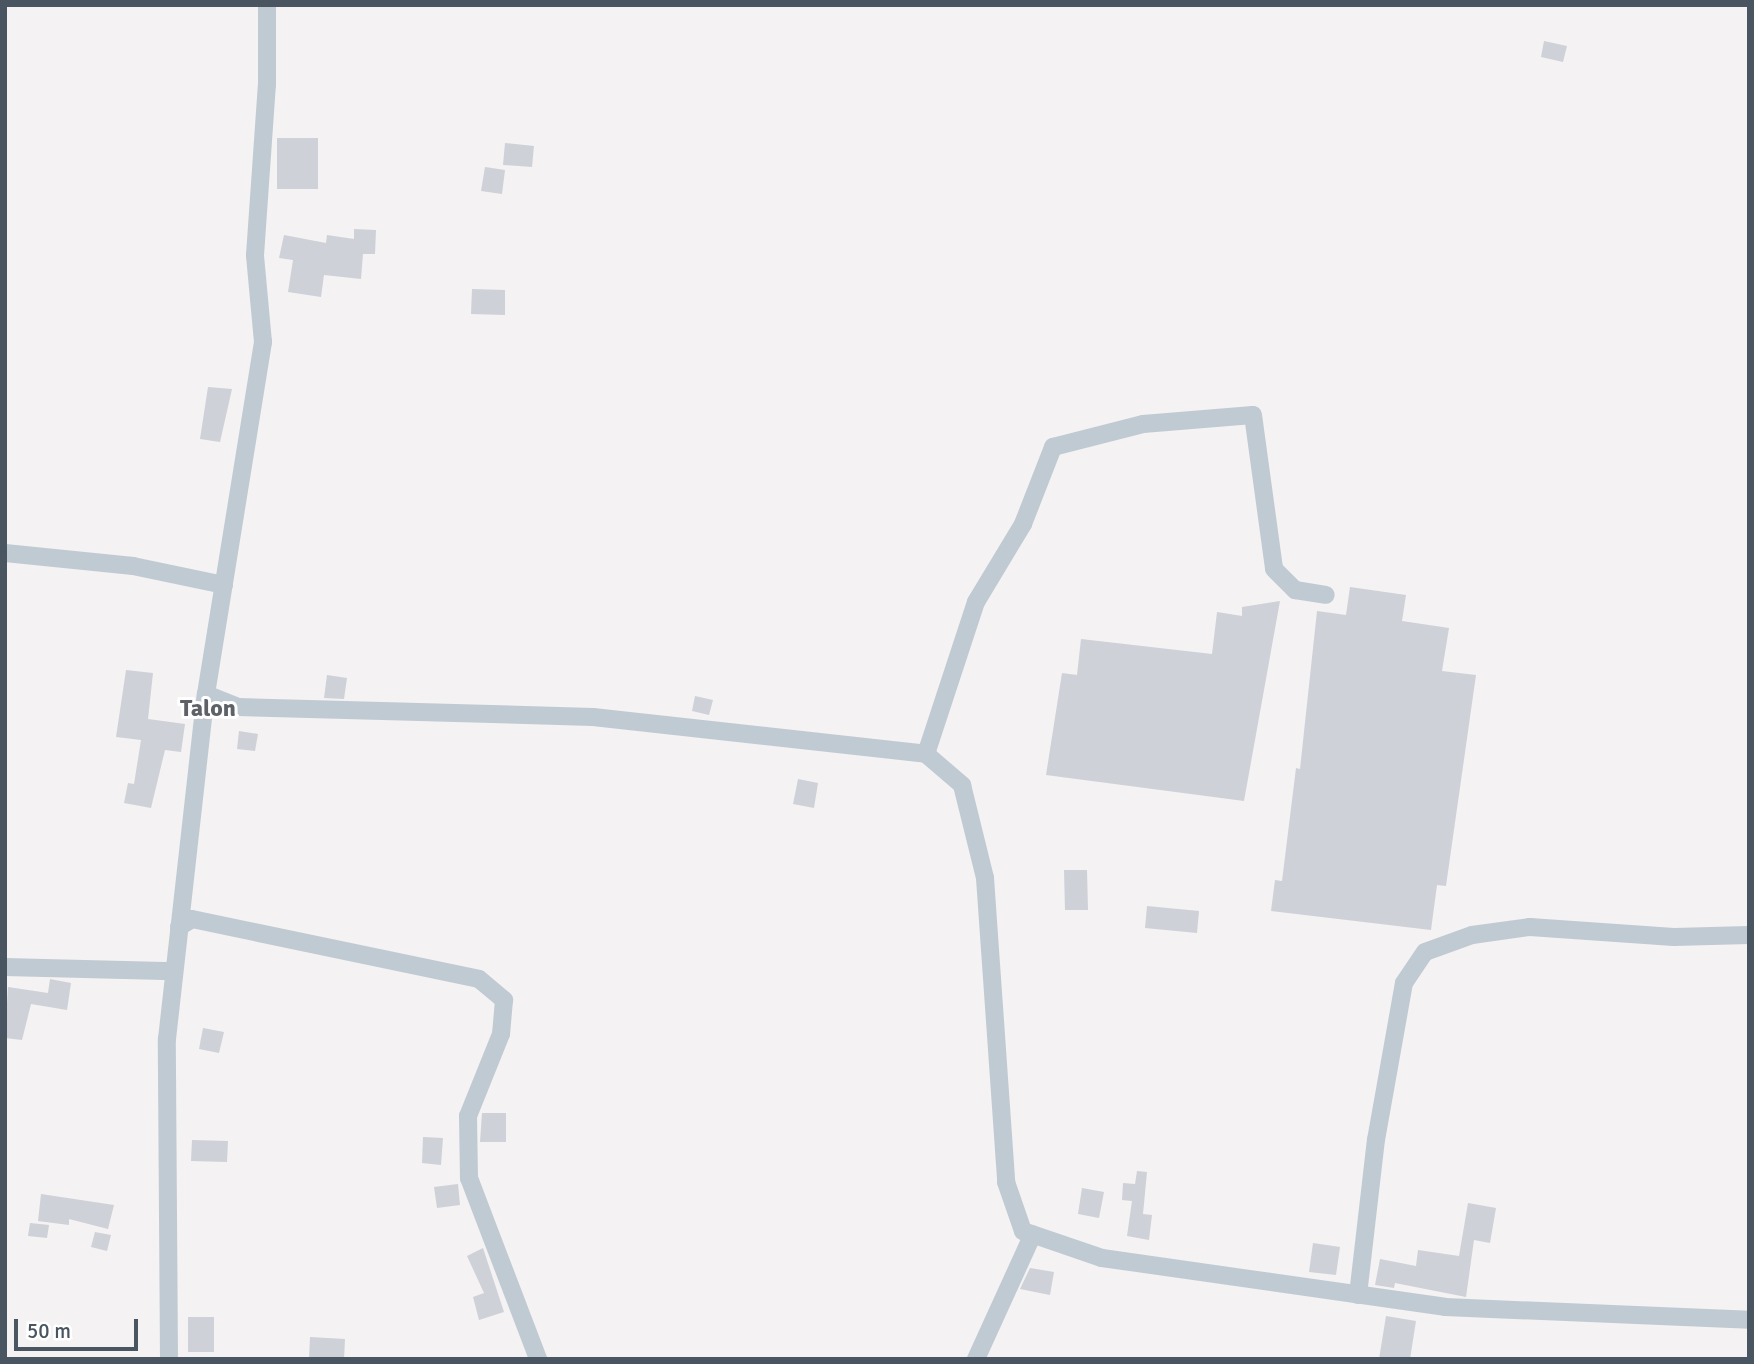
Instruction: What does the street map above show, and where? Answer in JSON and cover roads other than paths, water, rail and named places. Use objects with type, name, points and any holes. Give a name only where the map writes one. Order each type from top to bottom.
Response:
[{"type":"street","points":[[169,1359],[167,1039],[206,694],[263,342],[255,255],[267,85],[267,5]]},
{"type":"street","points":[[926,754],[976,602],[1023,524],[1054,447],[1143,424],[1253,415],[1274,569],[1296,590],[1326,595]]},
{"type":"street","points":[[5,553],[133,566],[223,585]]},
{"type":"street","points":[[206,694],[238,707],[593,718],[926,754],[962,785],[985,878],[1006,1182],[1023,1231],[1102,1258],[1445,1307],[1749,1320]]},
{"type":"street","points":[[179,927],[192,919],[479,979],[504,1000],[501,1034],[468,1116],[469,1178],[538,1359]]},
{"type":"street","points":[[1358,1295],[1376,1140],[1405,983],[1425,952],[1472,935],[1530,927],[1674,937],[1749,935]]},
{"type":"street","points":[[5,967],[174,971]]},
{"type":"street","points":[[976,1359],[1033,1234]]},
{"type":"district","name":"Talon","points":[[208,709]]}]
